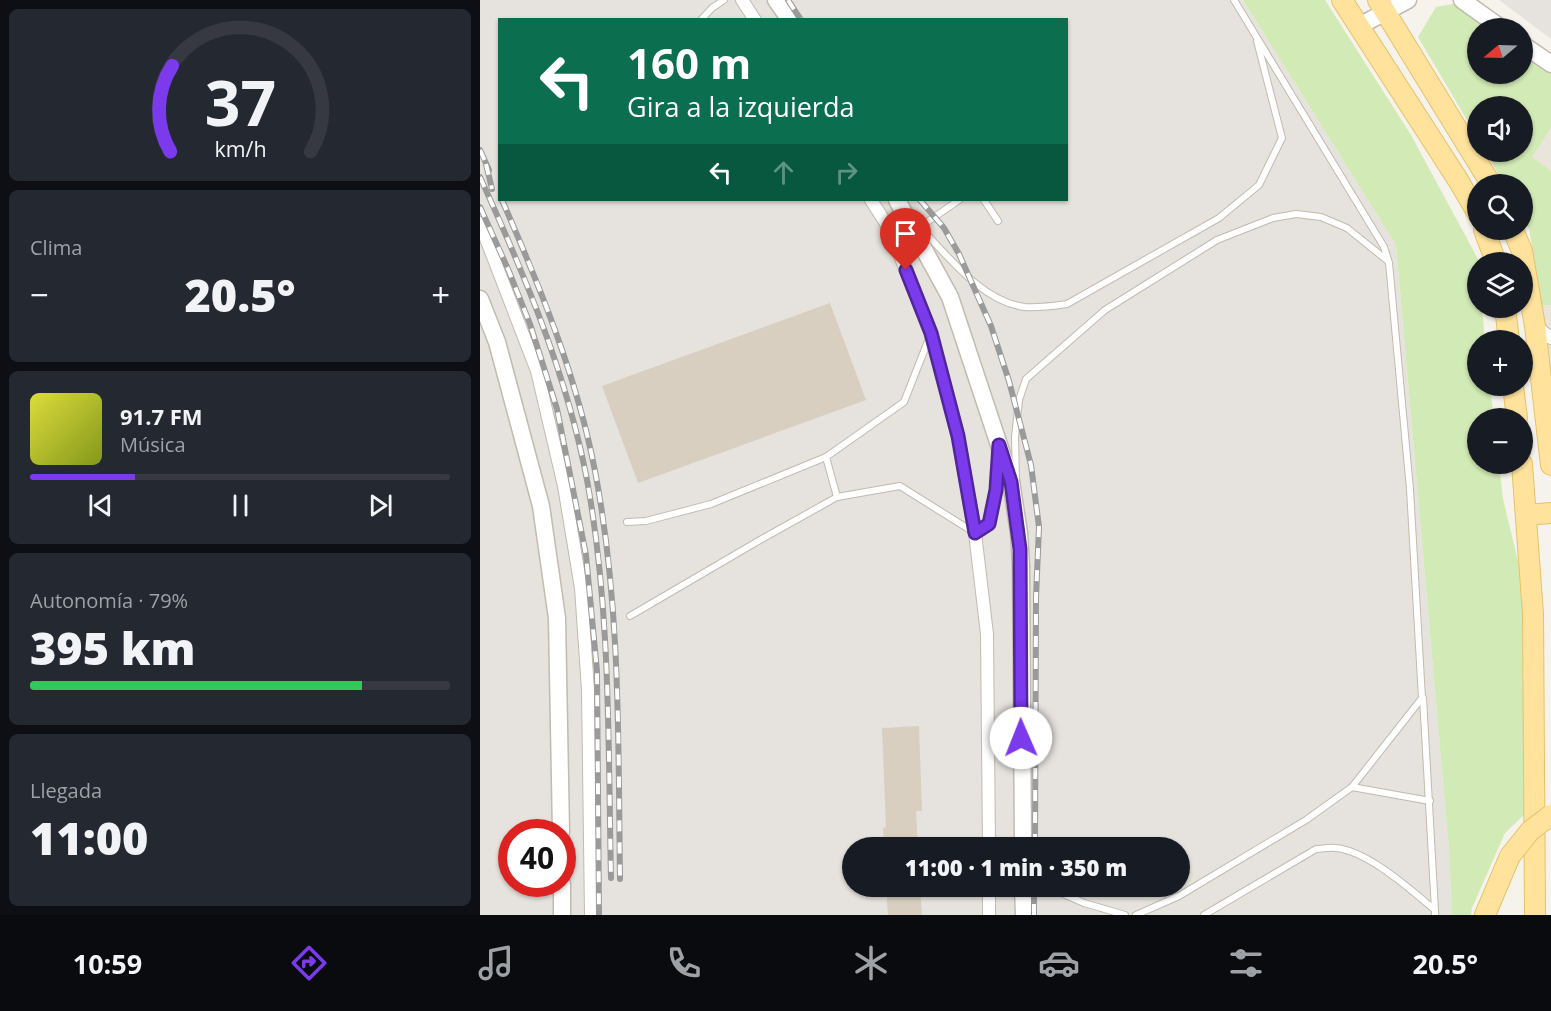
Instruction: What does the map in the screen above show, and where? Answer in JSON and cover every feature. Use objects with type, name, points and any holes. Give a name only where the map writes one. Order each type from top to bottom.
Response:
[{"type":"main road","points":[[1342,0],[1467,195]]},
{"type":"main road","points":[[1381,6],[1485,174]]},
{"type":"main road","points":[[1517,240],[1543,332],[1551,465]]},
{"type":"main road","points":[[1523,474],[1533,615],[1535,915]]},
{"type":"main road","points":[[1527,514],[1551,513]]},
{"type":"main road","points":[[1485,915],[1510,856],[1530,831],[1551,815]]},
{"type":"street","points":[[742,0],[754,18]]},
{"type":"street","points":[[776,0],[789,18]]},
{"type":"street","points":[[1359,26],[1381,6],[1408,0]]},
{"type":"street","points":[[1462,0],[1487,18]]},
{"type":"street","points":[[1533,52],[1551,64]]},
{"type":"street","points":[[872,201],[889,228],[931,333],[958,436],[975,533],[987,634],[988,837]]},
{"type":"street","points":[[899,204],[950,297],[1011,482],[1021,566],[1023,837]]},
{"type":"street","points":[[480,223],[537,370],[564,486],[579,577],[588,690],[591,915]]},
{"type":"street","points":[[480,299],[497,342],[541,507],[556,618],[561,819]]},
{"type":"street","points":[[1532,318],[1543,332]]},
{"type":"street","points":[[562,897],[562,915]]},
{"type":"street","points":[[989,897],[989,915]]},
{"type":"street","points":[[1023,897],[1024,915]]},
{"type":"lane","points":[[703,18],[724,0]]},
{"type":"lane","points":[[1234,0],[1384,247],[1389,263],[1410,489],[1435,913]]},
{"type":"lane","points":[[899,204],[951,260],[985,291],[1024,307],[1067,304],[1219,218],[1259,185],[1282,138],[1256,35]]},
{"type":"lane","points":[[920,227],[958,201]]},
{"type":"lane","points":[[985,201],[998,221]]},
{"type":"lane","points":[[1018,532],[1015,437],[1019,400],[1026,379],[1105,310],[1217,240],[1273,218],[1296,214],[1322,217],[1347,228],[1389,263]]},
{"type":"lane","points":[[627,522],[646,521],[711,504],[826,458],[904,402],[931,333]]},
{"type":"lane","points":[[630,616],[837,497],[900,486],[975,533],[989,524],[996,490],[999,445]]},
{"type":"lane","points":[[826,458],[837,497]]},
{"type":"lane","points":[[1136,915],[1179,896],[1306,820],[1352,787],[1422,698]]},
{"type":"lane","points":[[1352,787],[1430,801]]},
{"type":"lane","points":[[1204,915],[1316,849],[1336,848],[1359,855],[1398,878],[1435,913]]},
{"type":"lane","points":[[1070,897],[1125,915]]},
{"type":"shaded area","points":[[480,0],[1243,0],[1396,245],[1449,850],[1452,915],[480,915]]},
{"type":"shaded area","points":[[1499,0],[1551,0],[1551,39],[1533,26],[1533,18],[1523,18]]},
{"type":"shaded area","points":[[1551,128],[1551,171],[1533,158],[1533,154]]},
{"type":"shaded area","points":[[1551,305],[1551,395],[1542,306]]},
{"type":"green space","points":[[1243,0],[1325,0],[1411,135],[1474,252],[1467,252],[1467,318],[1483,318],[1484,330],[1467,330],[1467,396],[1491,396],[1493,408],[1467,408],[1467,474],[1500,474],[1503,499],[1522,578],[1524,815],[1505,833],[1471,915],[1452,915],[1449,850],[1396,245]]},
{"type":"green space","points":[[1453,4],[1473,18],[1467,18],[1467,84],[1533,84],[1533,60],[1551,73],[1551,128],[1533,155],[1533,96],[1467,96],[1467,120],[1418,37],[1436,7]]},
{"type":"green space","points":[[1533,158],[1551,171],[1551,305],[1542,306],[1531,240],[1533,240],[1533,174],[1498,174],[1492,162],[1533,162]]},
{"type":"building","points":[[830,303],[866,400],[638,483],[602,386]]},
{"type":"building","points":[[919,726],[922,811],[916,811],[917,837],[883,837],[883,828],[886,827],[882,728]]},
{"type":"building","points":[[887,897],[921,897],[922,915],[888,915]]},
{"type":"railway","points":[[788,0],[800,18]]},
{"type":"railway","points":[[480,150],[489,170]]},
{"type":"railway","points":[[486,164],[492,189]]},
{"type":"railway","points":[[480,177],[528,288],[556,363],[587,480],[595,529],[604,628],[611,878]]},
{"type":"railway","points":[[502,201],[568,367],[595,471],[610,573],[614,623],[617,674],[620,879]]},
{"type":"railway","points":[[921,201],[944,228],[959,254],[991,326],[1009,381],[1031,465],[1039,527],[1036,597],[1035,837]]},
{"type":"railway","points":[[480,207],[530,324],[557,409],[586,555],[597,671],[599,915]]},
{"type":"railway","points":[[1034,897],[1034,915]]},
{"type":"route","points":[[906,270],[931,333],[958,436],[975,533],[989,524],[996,490],[999,445],[1011,482],[1021,566],[1021,738]]}]
